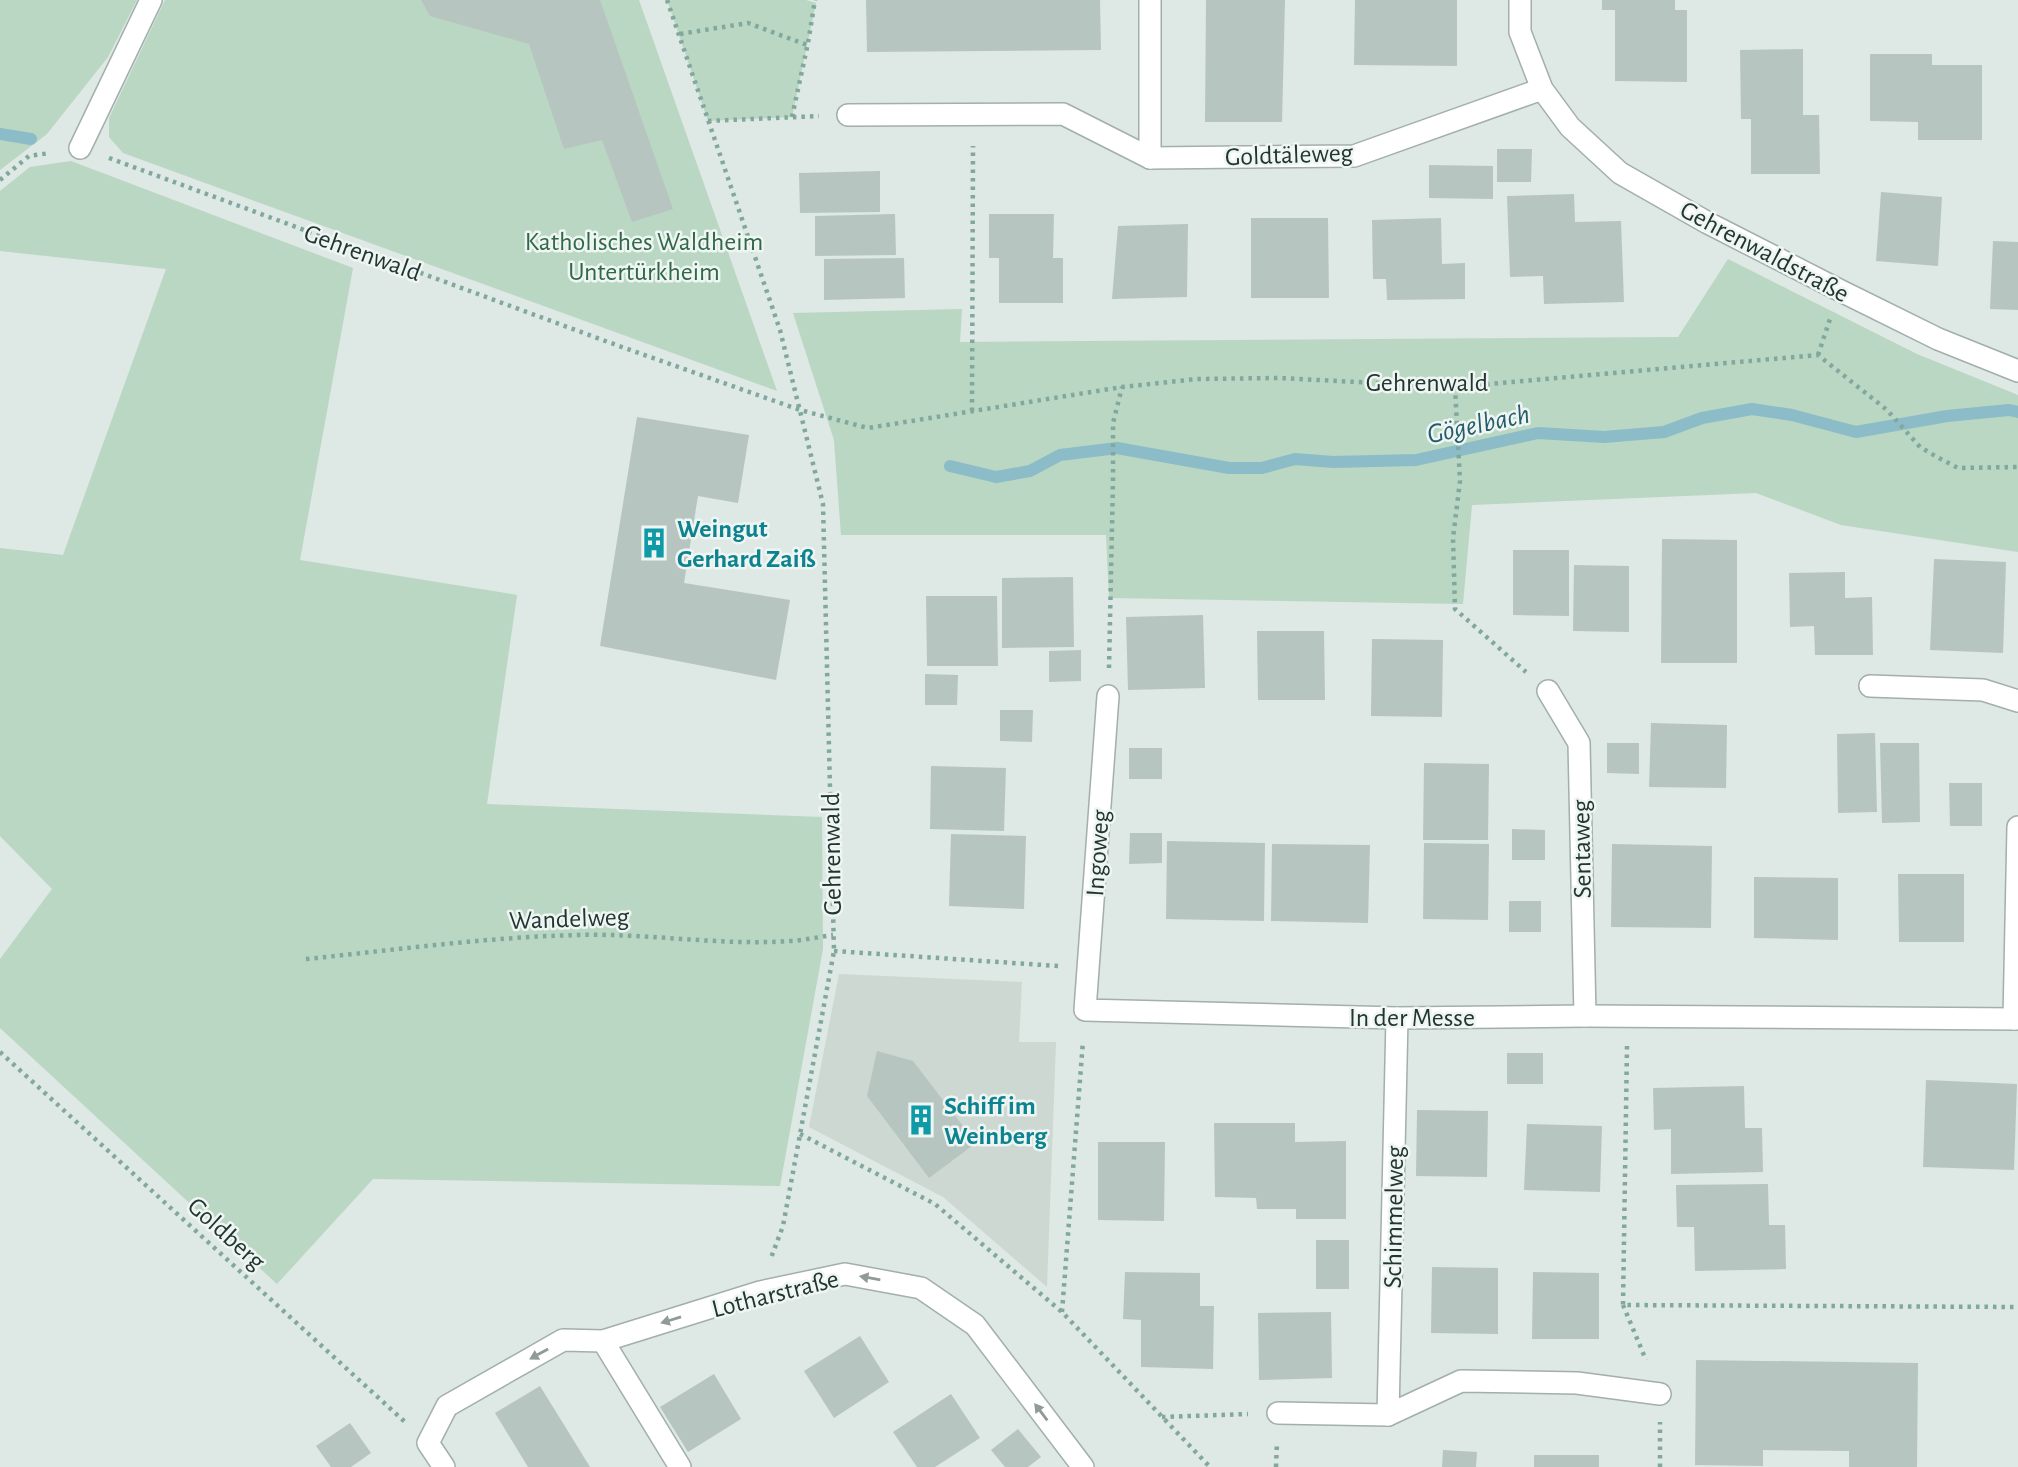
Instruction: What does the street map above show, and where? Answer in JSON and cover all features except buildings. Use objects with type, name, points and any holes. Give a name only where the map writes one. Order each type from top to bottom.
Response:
[{"type":"street","points":[[80,148],[151,0]]},
{"type":"street","points":[[1150,0],[1150,158]]},
{"type":"street","name":"Gehrenwaldstraße","points":[[1520,0],[1520,32],[1542,89],[1570,127],[1620,173],[1708,223],[1841,291],[1938,339],[2018,371]]},
{"type":"street","name":"Goldtäleweg","points":[[848,116],[1063,114],[1150,158],[1354,156],[1542,89]]},
{"type":"street","points":[[1870,686],[1983,690],[2018,701]]},
{"type":"street","name":"Sentaweg","points":[[1548,691],[1579,743],[1585,1016]]},
{"type":"street","name":"Ingoweg","points":[[1085,1010],[1108,696]]},
{"type":"street","points":[[2016,1019],[2018,827]]},
{"type":"street","name":"In der Messe","points":[[1085,1010],[1397,1018],[1585,1016],[2016,1019]]},
{"type":"street","name":"Schimmelweg","points":[[1388,1415],[1397,1018]]},
{"type":"street","name":"Lotharstraße","points":[[428,1443],[447,1406],[563,1340],[603,1341],[760,1292],[845,1274],[921,1288],[975,1325],[1083,1467]]},
{"type":"street","points":[[603,1341],[680,1467]]},
{"type":"street","points":[[1278,1413],[1388,1415],[1461,1381],[1577,1383],[1660,1394]]},
{"type":"street","points":[[428,1443],[444,1467]]},
{"type":"path","name":"Gehrenwald","points":[[667,0],[780,330],[822,504],[834,951],[783,1226],[760,1292]]},
{"type":"path","points":[[792,117],[815,0]]},
{"type":"path","points":[[679,34],[748,23],[807,45]]},
{"type":"path","points":[[972,411],[973,115]]},
{"type":"path","points":[[708,121],[848,116]]},
{"type":"path","points":[[0,180],[29,156],[80,148]]},
{"type":"path","name":"Gehrenwald","points":[[80,148],[593,337],[800,410],[868,428],[1122,387],[1197,379],[1279,378],[1455,387],[1818,355],[1887,410],[1920,447],[1958,468],[2018,467]]},
{"type":"path","points":[[1108,696],[1114,480],[1112,424],[1122,387]]},
{"type":"path","points":[[1455,387],[1460,481],[1452,538],[1455,609],[1548,691]]},
{"type":"path","name":"Wandelweg","points":[[306,959],[450,944],[575,935],[632,934],[692,939],[790,941],[833,935]]},
{"type":"path","points":[[834,951],[1065,967],[1085,1010],[1062,1312]]},
{"type":"path","points":[[1627,1018],[1623,1305],[2018,1307]]},
{"type":"path","name":"Goldberg","points":[[0,1052],[428,1443]]},
{"type":"path","points":[[800,1134],[935,1204],[1062,1312],[1210,1467]]},
{"type":"path","points":[[1161,1417],[1278,1413]]},
{"type":"shaded area","points":[[839,974],[1022,982],[1019,1042],[1056,1042],[1047,1287],[943,1197],[809,1127]]},
{"type":"green space","points":[[0,0],[137,0],[108,57],[47,134],[0,170]]},
{"type":"green space","name":"Katholisches Waldheim Untertürkheim","points":[[165,0],[639,0],[777,391],[123,153],[109,137],[109,118]]},
{"type":"green space","points":[[667,0],[806,0],[816,3],[792,117],[708,121]]},
{"type":"green space","points":[[71,161],[353,268],[300,560],[517,595],[487,804],[822,817],[823,949],[780,1186],[373,1179],[277,1284],[0,1028],[0,959],[52,889],[0,836],[0,548],[63,555],[166,269],[0,251],[0,191],[30,167]]},
{"type":"green space","points":[[1728,259],[1917,354],[2018,395],[2018,552],[1841,525],[1756,493],[1472,505],[1463,604],[1109,598],[1106,535],[841,535],[834,440],[793,313],[962,309],[960,342],[1678,337]]},
{"type":"waterway","name":"Gögelbach","points":[[0,134],[31,139]]},
{"type":"waterway","name":"Gögelbach","points":[[950,466],[996,477],[1030,471],[1060,455],[1117,448],[1229,468],[1262,468],[1295,459],[1333,462],[1416,460],[1538,433],[1604,437],[1664,432],[1702,418],[1752,409],[1792,415],[1856,432],[1947,416],[2009,410],[2018,412]]},
{"type":"place","name":"Weingut Gerhard Zaiß","points":[[654,543]]},
{"type":"place","name":"Schiff im Weinberg","points":[[921,1120]]}]
